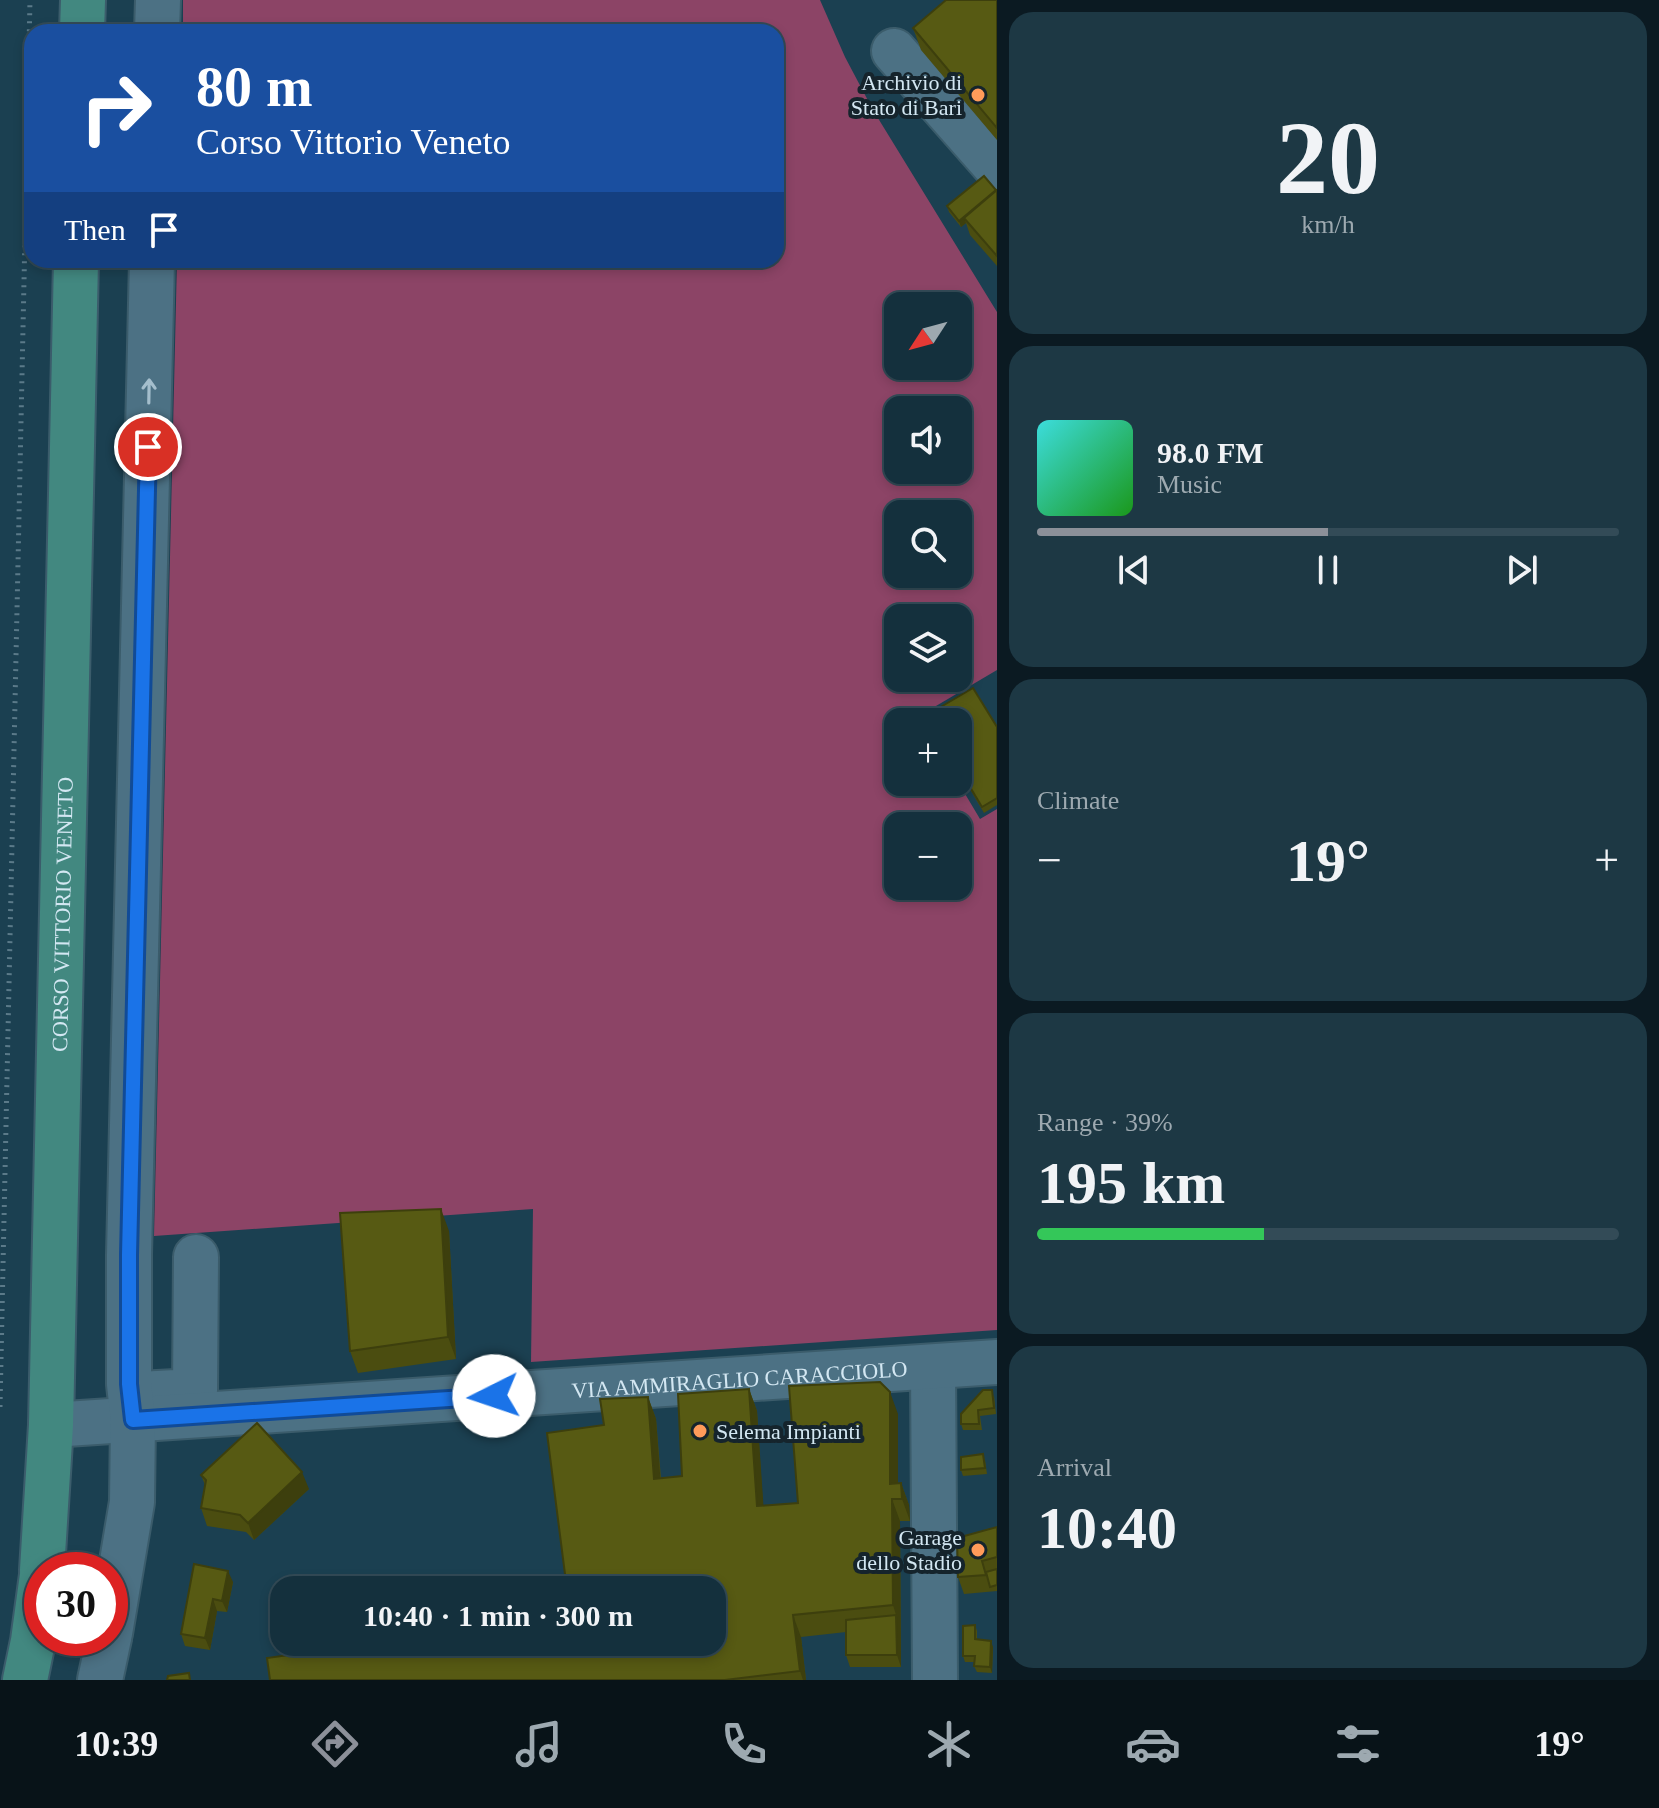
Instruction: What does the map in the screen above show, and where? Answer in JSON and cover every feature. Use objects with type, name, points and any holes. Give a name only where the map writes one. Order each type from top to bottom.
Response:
[{"type":"main road","points":[[82,24],[83,0]]},
{"type":"main road","name":"CORSO VITTORIO VENETO","points":[[43,1552],[51,1425],[76,268]]},
{"type":"main road","name":"CORSO VITTORIO VENETO","points":[[25,1680],[30,1656]]},
{"type":"street","points":[[157,24],[158,0]]},
{"type":"street","points":[[929,20],[887,58],[997,168]]},
{"type":"street","points":[[124,1552],[132,1502],[130,1224],[152,268]]},
{"type":"street","points":[[131,1407],[195,1391],[196,1257]]},
{"type":"street","name":"VIA AMMIRAGLIO CARACCIOLO","points":[[51,1425],[131,1407],[997,1362]]},
{"type":"street","points":[[933,1367],[935,1680]]},
{"type":"street","points":[[100,1680],[105,1656]]},
{"type":"path","points":[[29,24],[30,0]]},
{"type":"path","points":[[0,1407],[24,268]]},
{"type":"shaded area","points":[[183,0],[820,0],[873,110],[997,312],[997,670],[972,685],[972,604],[884,604],[884,692],[960,692],[933,708],[884,708],[884,796],[966,796],[980,819],[997,809],[997,1330],[531,1362],[533,1209],[154,1236],[177,268],[784,268],[784,24],[183,24]]},
{"type":"building","name":"Archivio di Stato di Bari","points":[[946,0],[997,0],[997,128],[913,28]]},
{"type":"building","points":[[984,176],[996,190],[959,221],[947,206]]},
{"type":"building","points":[[997,190],[997,256],[964,218]]},
{"type":"building","points":[[972,689],[997,727],[997,798],[982,807],[972,790],[972,708],[939,708],[966,692],[972,692]]},
{"type":"building","points":[[441,1209],[448,1337],[350,1351],[340,1213]]},
{"type":"building","points":[[880,1382],[890,1392],[890,1484],[901,1483],[902,1499],[892,1499],[893,1605],[793,1615],[800,1671],[725,1680],[270,1680],[267,1658],[281,1656],[726,1656],[726,1576],[565,1576],[547,1433],[604,1425],[600,1399],[648,1397],[654,1479],[682,1476],[678,1394],[749,1389],[757,1506],[798,1503],[789,1386]]},
{"type":"building","points":[[983,1390],[992,1390],[994,1408],[978,1410],[979,1424],[961,1424],[961,1414]]},
{"type":"building","points":[[257,1423],[302,1472],[248,1523],[240,1515],[201,1508],[206,1480],[201,1475]]},
{"type":"building","points":[[983,1454],[985,1468],[961,1470],[961,1457]]},
{"type":"building","points":[[997,1527],[997,1557],[982,1561],[986,1575],[958,1577],[957,1538]]},
{"type":"building","points":[[194,1564],[228,1571],[222,1601],[213,1599],[205,1638],[181,1634]]},
{"type":"building","points":[[997,1569],[997,1585],[990,1587],[986,1572]]},
{"type":"building","points":[[896,1615],[897,1655],[846,1655],[846,1620]]},
{"type":"building","points":[[975,1625],[975,1639],[991,1641],[990,1667],[974,1666],[975,1656],[963,1656],[963,1626]]},
{"type":"building","points":[[189,1673],[190,1680],[167,1680],[168,1676]]},
{"type":"place","name":"Archivio di Stato di Bari","points":[[978,95]]},
{"type":"place","name":"Selema Impianti","points":[[700,1431]]},
{"type":"place","name":"Garage dello Stadio","points":[[978,1550]]},
{"type":"route","points":[[148,447],[129,1255],[129,1384],[133,1420],[494,1396]]}]
